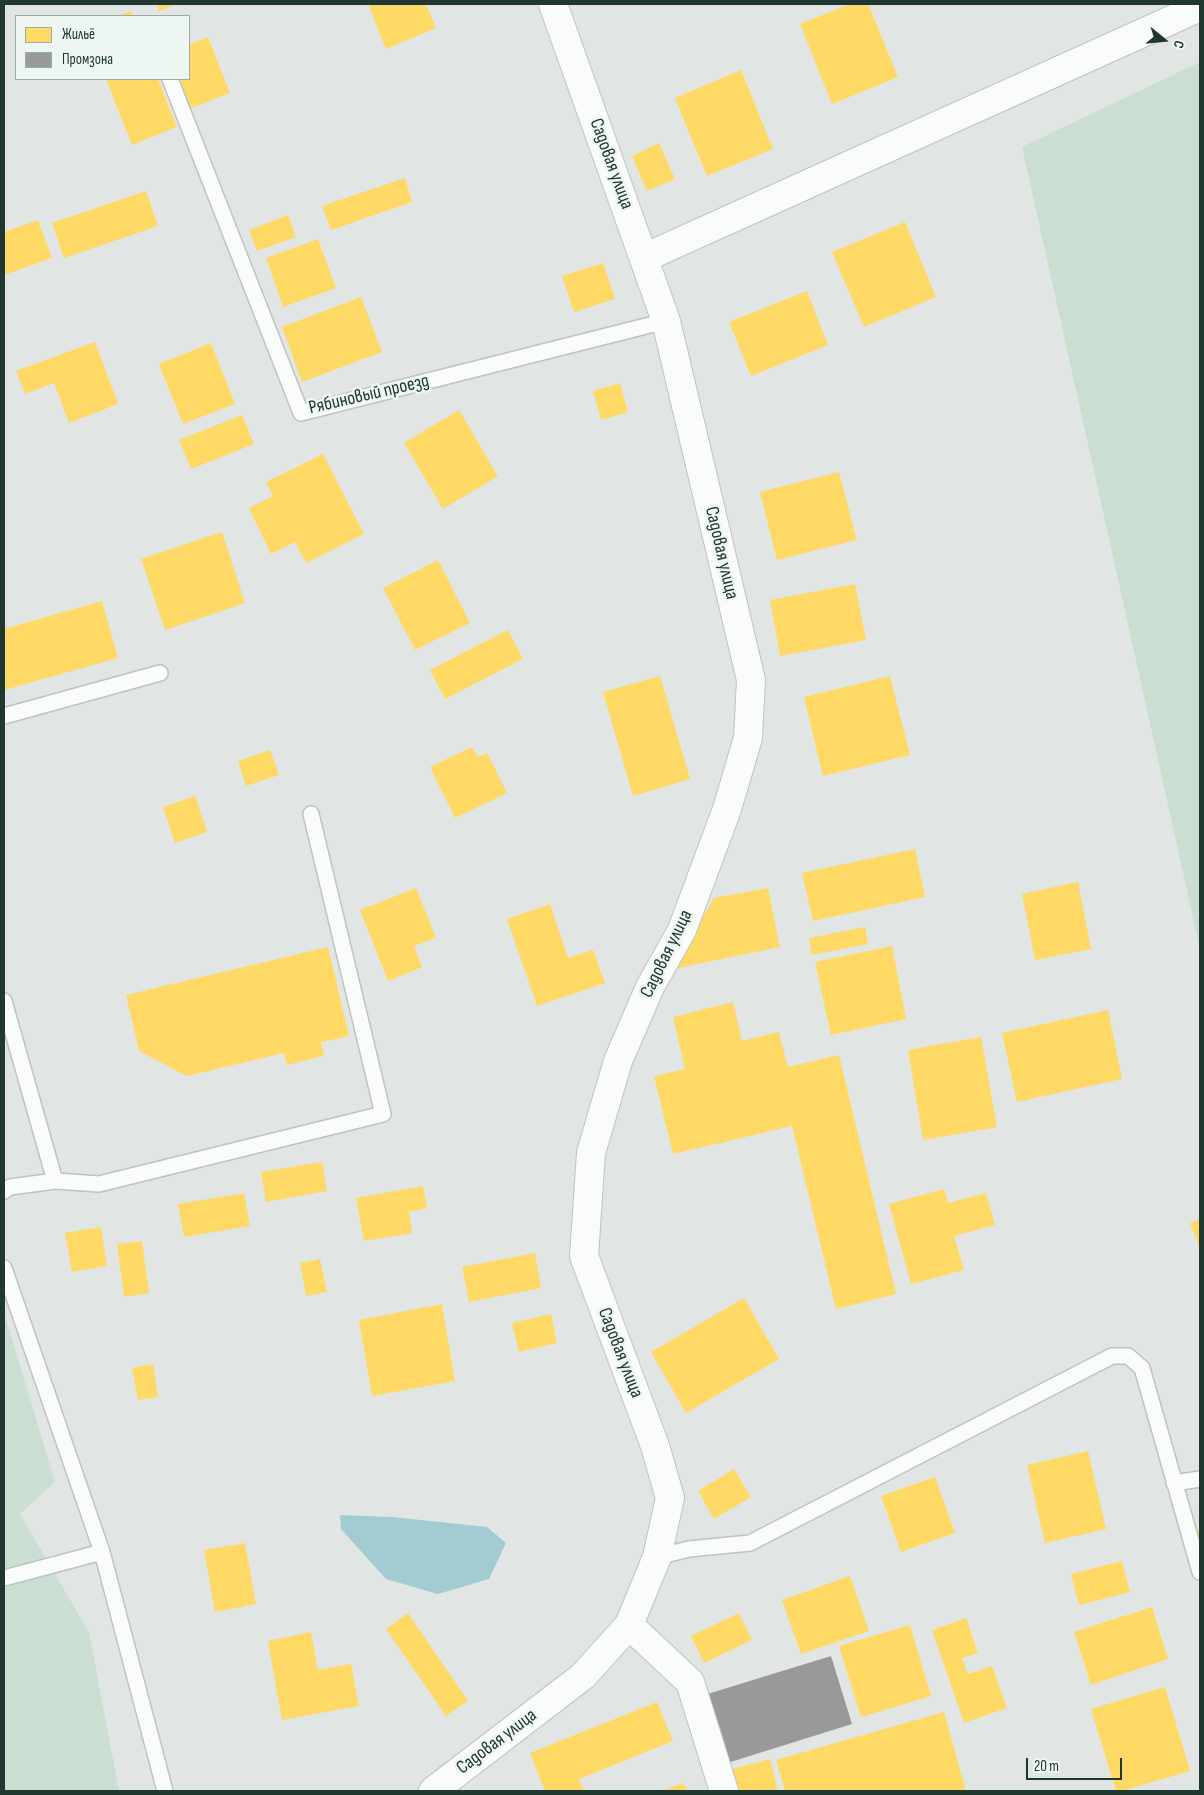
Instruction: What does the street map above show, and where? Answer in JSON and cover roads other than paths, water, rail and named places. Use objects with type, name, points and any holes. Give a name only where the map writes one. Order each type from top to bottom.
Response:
[{"type":"street","name":"Садовая улица","points":[[434,1791],[583,1676],[629,1625],[658,1558],[670,1498],[655,1446],[584,1256],[591,1153],[618,1061],[650,987],[682,930],[727,809],[748,738],[751,680],[666,321],[553,4]]},
{"type":"street","points":[[644,258],[1200,7]]},
{"type":"street","points":[[629,1625],[690,1682],[724,1791]]},
{"type":"lane","name":"Рябиновый проезд","points":[[170,80],[301,413],[666,321]]},
{"type":"lane","points":[[4,716],[160,673]]},
{"type":"lane","points":[[4,1191],[10,1187],[55,1181],[99,1184],[383,1114],[311,814]]},
{"type":"lane","points":[[4,1001],[55,1181]]},
{"type":"lane","points":[[4,1268],[102,1552],[165,1791]]},
{"type":"lane","points":[[658,1558],[689,1549],[750,1543],[1112,1356],[1128,1356],[1142,1368],[1200,1572]]},
{"type":"lane","points":[[1174,1483],[1200,1479]]},
{"type":"lane","points":[[4,1578],[102,1552]]},
{"type":"water","points":[[340,1515],[392,1517],[487,1527],[506,1543],[489,1579],[438,1594],[386,1579],[341,1529]]}]
